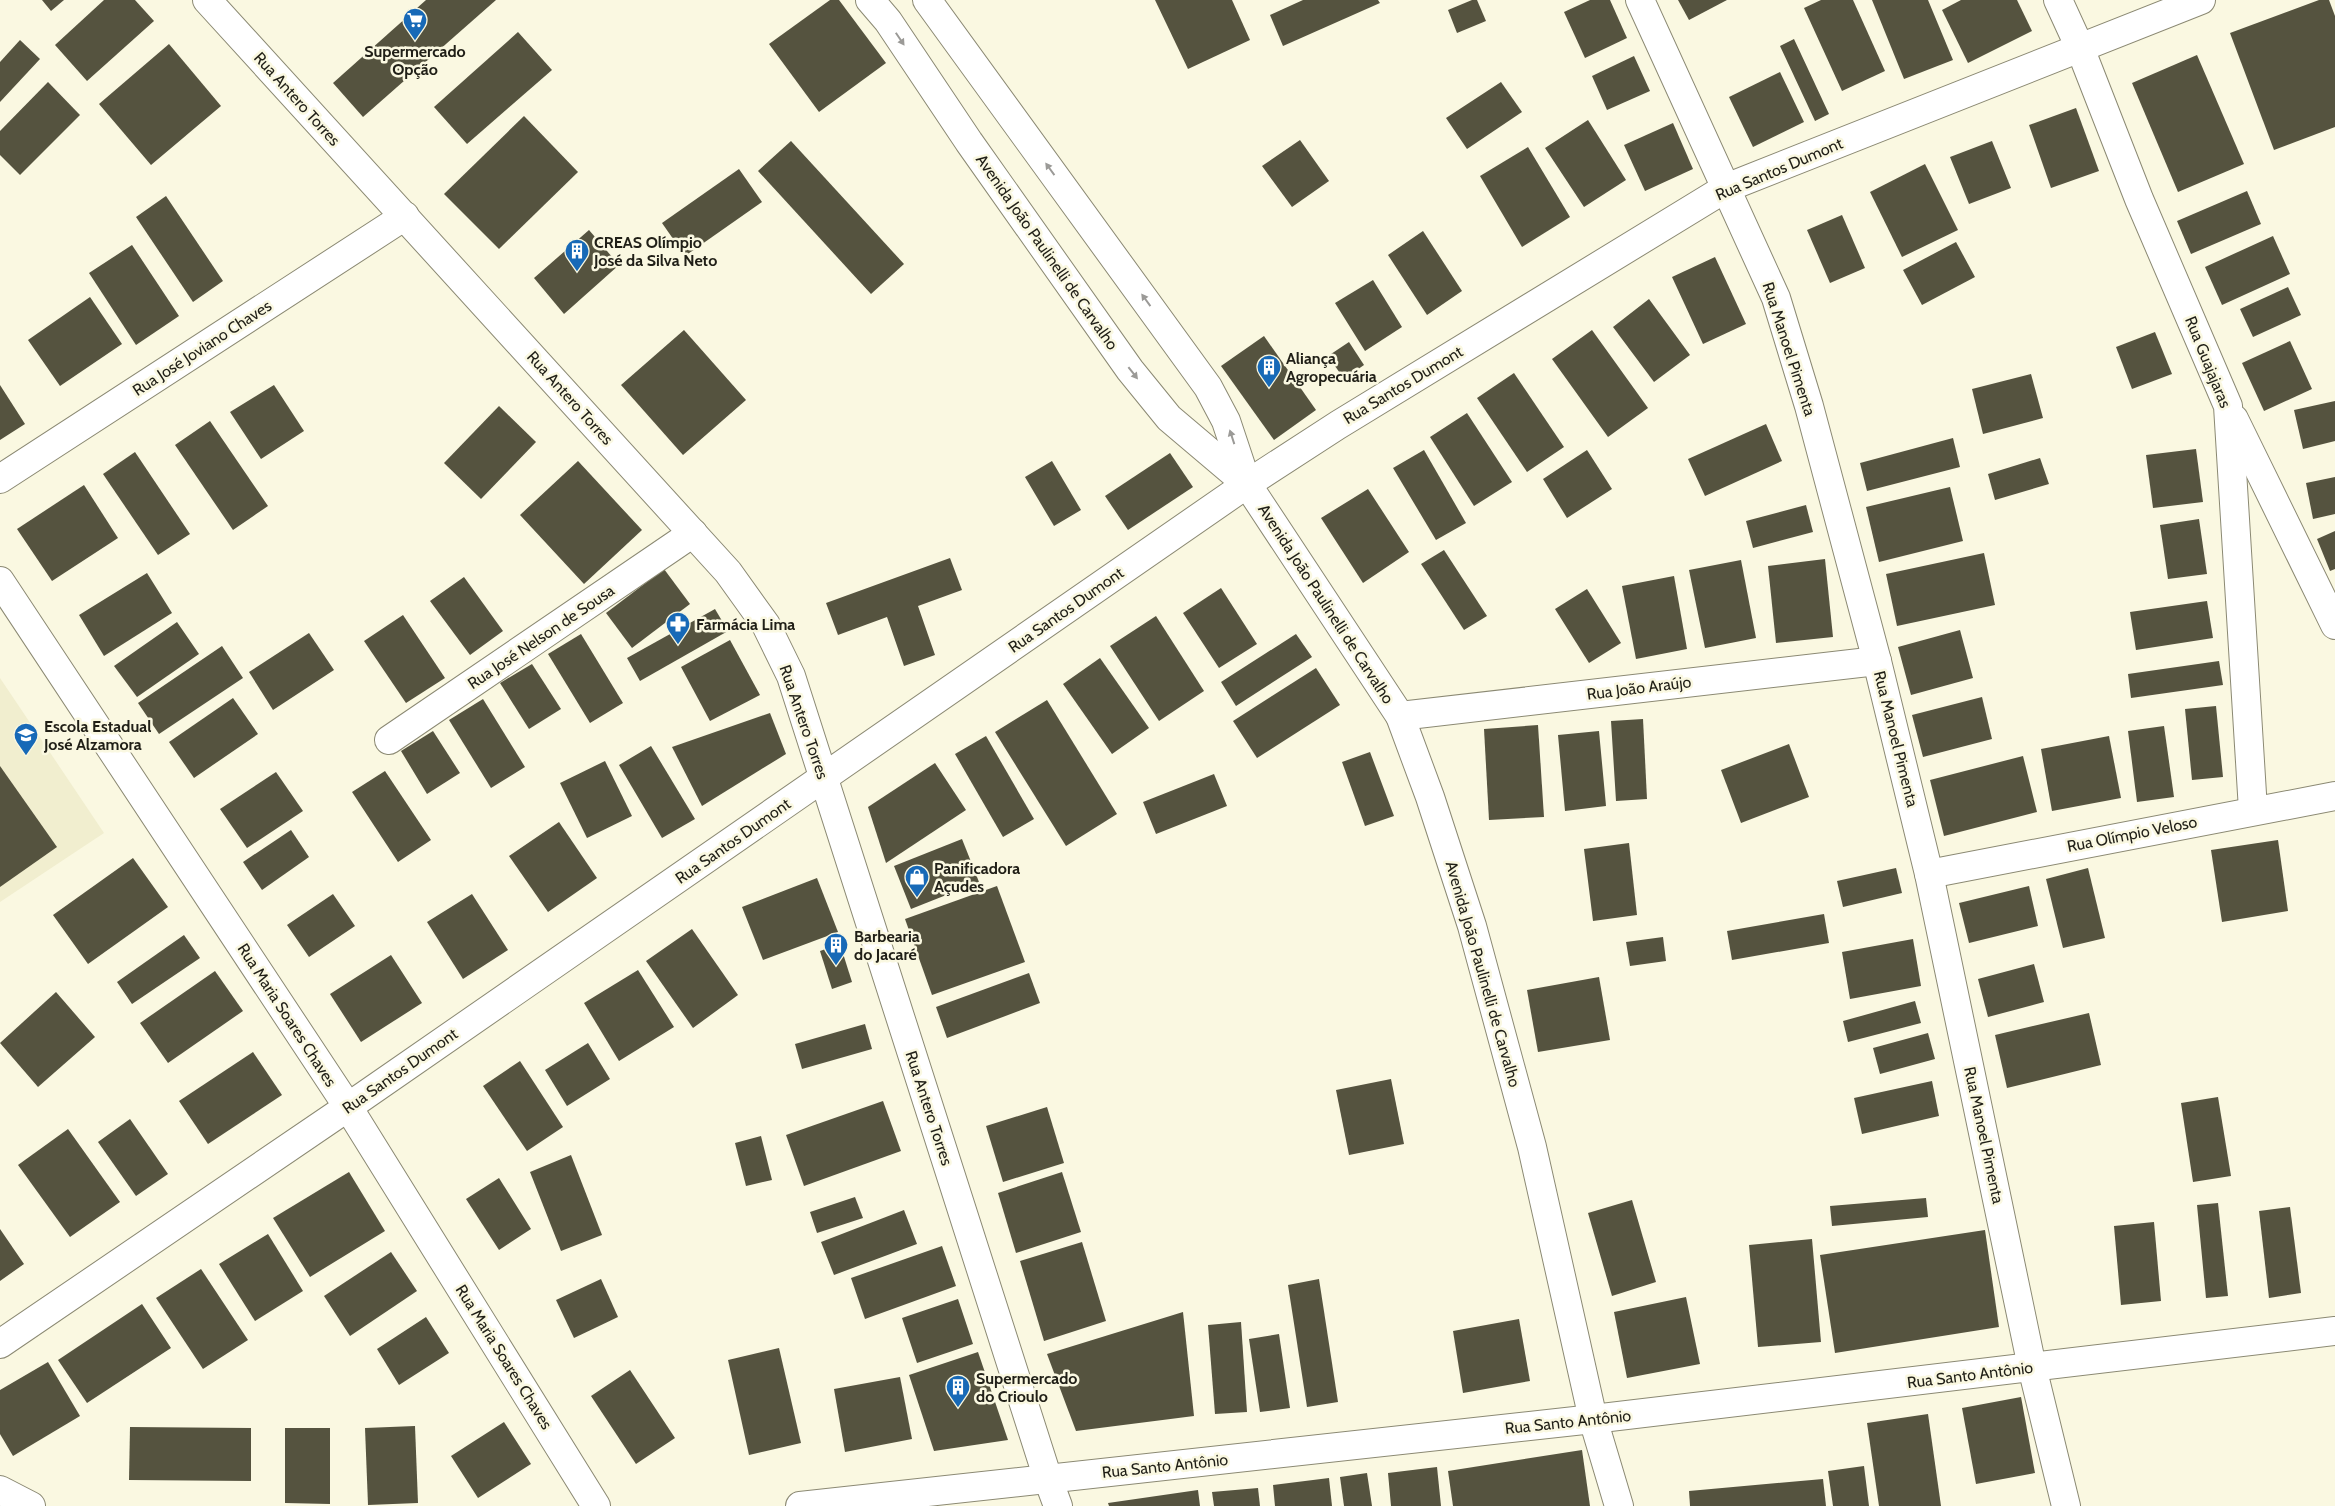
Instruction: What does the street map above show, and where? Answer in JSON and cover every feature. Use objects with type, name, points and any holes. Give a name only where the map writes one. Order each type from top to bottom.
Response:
[{"type":"street","name":"Rua Antero Torres","points":[[207,0],[728,572],[766,625],[792,676],[1058,1506]]},
{"type":"street","name":"Avenida João Paulinelli de Carvalho","points":[[870,0],[888,21],[969,142],[1130,370],[1169,418],[1248,483]]},
{"type":"street","name":"Avenida João Paulinelli de Carvalho","points":[[927,0],[1208,387],[1226,421],[1248,483],[1400,716],[1430,797],[1472,926],[1532,1147],[1593,1419],[1619,1506]]},
{"type":"street","name":"Rua Manoel Pimenta","points":[[1640,0],[1776,298],[1809,406],[1877,661],[1929,874],[2032,1367],[2066,1506]]},
{"type":"street","name":"Rua Guajajaras","points":[[2058,0],[2080,48],[2139,199],[2228,406],[2254,810]]},
{"type":"street","name":"Rua Santos Dumont","points":[[0,1344],[348,1108],[1248,483],[1338,425],[1726,188],[2201,0]]},
{"type":"street","name":"Rua José Joviano Chaves","points":[[0,479],[405,216]]},
{"type":"street","points":[[2228,406],[2335,625]]},
{"type":"street","name":"Rua José Nelson de Sousa","points":[[389,740],[692,533]]},
{"type":"street","name":"Rua Maria Soares Chaves","points":[[0,581],[348,1108],[596,1506]]},
{"type":"street","name":"Rua João Araújo","points":[[1400,716],[1877,661]]},
{"type":"street","name":"Rua Olímpio Veloso","points":[[1929,874],[2254,810],[2335,796]]},
{"type":"street","name":"Rua Santo Antônio","points":[[800,1506],[1593,1419],[2335,1331]]},
{"type":"street","points":[[0,1490],[32,1506]]},
{"type":"shaded area","name":"Escola Estadual José Alzamora","points":[[0,678],[104,833],[0,902]]},
{"type":"building","points":[[42,0],[64,0],[51,11]]},
{"type":"building","points":[[104,0],[135,0],[154,21],[87,81],[55,45]]},
{"type":"building","name":"Supermercado Opção","points":[[426,0],[496,0],[363,117],[333,83]]},
{"type":"building","points":[[830,0],[839,0],[886,63],[819,112],[769,44]]},
{"type":"building","points":[[1155,0],[1232,0],[1250,40],[1188,69]]},
{"type":"building","points":[[1303,0],[1378,0],[1380,3],[1283,46],[1270,15]]},
{"type":"building","points":[[1472,0],[1477,0],[1486,21],[1457,33],[1448,10]]},
{"type":"building","points":[[1590,0],[1610,0],[1627,38],[1585,58],[1564,12]]},
{"type":"building","points":[[1678,0],[1727,0],[1689,20]]},
{"type":"building","points":[[1821,0],[1853,0],[1885,71],[1842,91],[1804,8]]},
{"type":"building","points":[[1872,0],[1928,0],[1953,60],[1904,79]]},
{"type":"building","points":[[1961,0],[2017,0],[2032,31],[1968,63],[1942,10]]},
{"type":"building","points":[[2319,0],[2329,0],[2335,16],[2335,127],[2274,150],[2230,33]]},
{"type":"building","points":[[518,32],[552,70],[467,144],[434,107]]},
{"type":"building","points":[[1794,39],[1829,114],[1815,121],[1780,46]]},
{"type":"building","points":[[20,40],[40,59],[0,102],[0,62]]},
{"type":"building","points":[[169,44],[221,106],[151,165],[99,104]]},
{"type":"building","points":[[2197,55],[2244,164],[2178,192],[2132,83]]},
{"type":"building","points":[[1634,56],[1650,91],[1607,110],[1592,76]]},
{"type":"building","points":[[1780,72],[1804,122],[1753,147],[1729,97]]},
{"type":"building","points":[[48,82],[80,115],[20,175],[0,155],[0,131]]},
{"type":"building","points":[[1501,82],[1522,112],[1467,149],[1446,118]]},
{"type":"building","points":[[2076,108],[2099,171],[2051,188],[2029,125]]},
{"type":"building","points":[[524,116],[578,172],[499,249],[444,194]]},
{"type":"building","points":[[1588,120],[1626,180],[1584,207],[1545,148]]},
{"type":"building","points":[[1673,123],[1693,169],[1645,191],[1624,145]]},
{"type":"building","points":[[1300,140],[1329,181],[1292,207],[1262,166]]},
{"type":"building","points":[[791,141],[904,264],[871,294],[758,171]]},
{"type":"building","points":[[1992,141],[2011,188],[1969,204],[1950,157]]},
{"type":"building","points":[[1528,147],[1570,217],[1522,247],[1480,176]]},
{"type":"building","points":[[1925,164],[1958,230],[1902,257],[1870,192]]},
{"type":"building","points":[[739,169],[762,202],[685,256],[662,223]]},
{"type":"building","points":[[2247,191],[2261,224],[2191,254],[2177,221]]},
{"type":"building","points":[[166,196],[223,281],[193,302],[136,217]]},
{"type":"building","points":[[1842,215],[1865,268],[1830,283],[1807,230]]},
{"type":"building","name":"CREAS Olímpio José da Silva Neto","points":[[589,230],[619,265],[564,314],[534,278]]},
{"type":"building","points":[[1423,231],[1462,291],[1427,315],[1388,255]]},
{"type":"building","points":[[2273,236],[2290,274],[2222,305],[2205,267]]},
{"type":"building","points":[[1956,242],[1975,277],[1922,305],[1903,270]]},
{"type":"building","points":[[132,245],[179,316],[136,345],[89,273]]},
{"type":"building","points":[[1715,257],[1746,324],[1703,344],[1672,277]]},
{"type":"building","points":[[1373,280],[1402,327],[1365,351],[1335,303]]},
{"type":"building","points":[[2288,287],[2301,315],[2253,337],[2240,309]]},
{"type":"building","points":[[90,297],[122,344],[60,386],[28,340]]},
{"type":"building","points":[[1649,299],[1690,355],[1654,382],[1613,327]]},
{"type":"building","points":[[684,330],[746,400],[683,455],[621,385]]},
{"type":"building","points":[[1592,330],[1648,408],[1608,437],[1552,359]]},
{"type":"building","points":[[2155,332],[2172,374],[2132,389],[2116,347]]},
{"type":"building","name":"Aliança Agropecuária","points":[[1264,336],[1316,410],[1274,440],[1221,366]]},
{"type":"building","points":[[2290,341],[2312,389],[2264,411],[2242,363]]},
{"type":"building","points":[[1349,342],[1364,365],[1344,379],[1328,356]]},
{"type":"building","points":[[1514,373],[1564,447],[1527,472],[1477,398]]},
{"type":"building","points":[[2031,374],[2043,418],[1983,434],[1972,389]]},
{"type":"building","points":[[0,385],[25,424],[0,440]]},
{"type":"building","points":[[274,385],[304,431],[261,459],[230,412]]},
{"type":"building","points":[[2335,401],[2335,441],[2303,449],[2294,410]]},
{"type":"building","points":[[499,406],[536,442],[481,499],[444,463]]},
{"type":"building","points":[[1467,413],[1512,482],[1474,506],[1430,437]]},
{"type":"building","points":[[210,421],[268,506],[233,530],[175,445]]},
{"type":"building","points":[[1766,424],[1782,461],[1705,496],[1688,459]]},
{"type":"building","points":[[1953,438],[1960,467],[1867,491],[1860,463]]},
{"type":"building","points":[[2196,449],[2203,502],[2153,508],[2146,455]]},
{"type":"building","points":[[1424,450],[1466,523],[1436,540],[1393,468]]},
{"type":"building","points":[[1587,450],[1612,489],[1567,518],[1543,479]]},
{"type":"building","points":[[135,452],[190,534],[158,555],[103,474]]},
{"type":"building","points":[[1170,453],[1193,487],[1128,530],[1105,496]]},
{"type":"building","points":[[2040,458],[2049,484],[1995,500],[1988,474]]},
{"type":"building","points":[[578,461],[642,530],[584,584],[520,515]]},
{"type":"building","points":[[1052,461],[1081,510],[1054,526],[1025,477]]},
{"type":"building","points":[[2335,477],[2335,514],[2313,519],[2306,483]]},
{"type":"building","points":[[84,485],[118,538],[52,581],[17,529]]},
{"type":"building","points":[[1950,487],[1963,541],[1879,562],[1866,507]]},
{"type":"building","points":[[1368,489],[1409,552],[1363,583],[1321,518]]},
{"type":"building","points":[[1806,505],[1813,532],[1753,548],[1746,521]]},
{"type":"building","points":[[2199,519],[2207,574],[2168,579],[2160,525]]},
{"type":"building","points":[[2335,531],[2335,569],[2330,571],[2317,539]]},
{"type":"building","points":[[1444,550],[1487,616],[1464,630],[1421,564]]},
{"type":"building","points":[[1984,553],[1995,605],[1897,626],[1886,574]]},
{"type":"building","points":[[950,558],[962,590],[918,606],[935,655],[904,666],[887,617],[838,635],[826,603]]},
{"type":"building","points":[[1825,559],[1833,637],[1776,643],[1768,566]]},
{"type":"building","points":[[1741,560],[1756,638],[1705,648],[1689,570]]},
{"type":"building","points":[[664,569],[690,604],[632,648],[606,613]]},
{"type":"building","points":[[147,573],[172,613],[104,656],[79,615]]},
{"type":"building","points":[[1674,576],[1687,649],[1636,659],[1622,586]]},
{"type":"building","points":[[464,577],[503,631],[470,655],[430,601]]},
{"type":"building","points":[[1221,588],[1257,644],[1219,668],[1183,613]]},
{"type":"building","points":[[1587,589],[1621,643],[1589,663],[1555,609]]},
{"type":"building","points":[[2207,601],[2213,638],[2136,650],[2130,612]]},
{"type":"building","name":"Farmácia Lima","points":[[715,609],[728,631],[640,681],[627,658]]},
{"type":"building","points":[[403,615],[445,678],[406,703],[364,641]]},
{"type":"building","points":[[1156,616],[1204,691],[1159,721],[1110,646]]},
{"type":"building","points":[[177,622],[199,654],[137,697],[114,666]]},
{"type":"building","points":[[1960,630],[1973,678],[1911,695],[1898,647]]},
{"type":"building","points":[[309,633],[334,670],[273,710],[249,672]]},
{"type":"building","points":[[581,634],[623,703],[590,723],[548,654]]},
{"type":"building","points":[[1296,634],[1312,657],[1236,706],[1221,682]]},
{"type":"building","points":[[730,640],[760,695],[710,721],[681,667]]},
{"type":"building","points":[[222,646],[243,678],[159,734],[138,703]]},
{"type":"building","points":[[1100,658],[1149,728],[1112,754],[1063,684]]},
{"type":"building","points":[[2219,661],[2223,685],[2131,698],[2128,674]]},
{"type":"building","points":[[532,664],[561,709],[529,729],[500,683]]},
{"type":"building","points":[[1316,668],[1340,705],[1257,758],[1233,721]]},
{"type":"building","points":[[1982,697],[1992,739],[1923,757],[1912,715]]},
{"type":"building","points":[[233,698],[258,734],[194,778],[169,742]]},
{"type":"building","points":[[483,699],[525,767],[491,788],[449,720]]},
{"type":"building","points":[[1047,700],[1117,814],[1066,846],[995,732]]},
{"type":"building","points":[[2216,706],[2223,777],[2192,780],[2185,709]]},
{"type":"building","points":[[770,713],[786,754],[702,806],[672,747]]},
{"type":"building","points":[[1643,719],[1647,799],[1616,801],[1611,721]]},
{"type":"building","points":[[1538,725],[1544,817],[1489,820],[1484,729]]},
{"type":"building","points":[[2164,726],[2174,797],[2137,802],[2128,731]]},
{"type":"building","points":[[433,731],[460,773],[427,794],[401,751]]},
{"type":"building","points":[[1599,731],[1606,806],[1565,811],[1558,735]]},
{"type":"building","points":[[986,736],[1034,819],[1003,837],[955,754]]},
{"type":"building","points":[[2109,736],[2121,798],[2052,811],[2041,749]]},
{"type":"building","points":[[1789,744],[1809,797],[1741,823],[1721,770]]},
{"type":"building","points":[[651,746],[695,819],[662,838],[619,765]]},
{"type":"building","points":[[1370,752],[1394,816],[1365,826],[1342,762]]},
{"type":"building","points":[[2023,756],[2037,812],[1944,836],[1930,780]]},
{"type":"building","points":[[605,761],[632,816],[587,838],[560,783]]},
{"type":"building","points":[[935,763],[966,810],[886,863],[868,807]]},
{"type":"building","points":[[0,766],[57,847],[0,887]]},
{"type":"building","points":[[385,771],[431,840],[398,862],[352,792]]},
{"type":"building","points":[[276,772],[303,811],[247,848],[220,809]]},
{"type":"building","points":[[1214,774],[1227,806],[1156,834],[1143,802]]},
{"type":"building","points":[[559,822],[597,878],[548,912],[509,856]]},
{"type":"building","points":[[291,830],[309,857],[262,890],[243,862]]},
{"type":"building","points":[[962,839],[979,882],[911,909],[894,866]]},
{"type":"building","points":[[2278,840],[2288,911],[2222,922],[2211,850]]},
{"type":"building","points":[[1629,843],[1637,915],[1593,921],[1584,849]]},
{"type":"building","points":[[133,858],[168,907],[88,964],[53,915]]},
{"type":"building","points":[[1896,868],[1902,893],[1843,907],[1837,881]]},
{"type":"building","points":[[2088,868],[2105,938],[2063,948],[2046,879]]},
{"type":"building","points":[[817,878],[838,932],[763,960],[742,907]]},
{"type":"building","points":[[997,886],[1025,962],[932,995],[905,919]]},
{"type":"building","points":[[2029,886],[2038,926],[1969,943],[1959,903]]},
{"type":"building","points":[[333,894],[355,926],[309,957],[287,925]]},
{"type":"building","points":[[472,894],[508,950],[463,979],[427,922]]},
{"type":"building","points":[[1824,914],[1829,943],[1732,960],[1727,931]]},
{"type":"building","points":[[692,929],[738,995],[693,1028],[646,961]]},
{"type":"building","points":[[184,935],[200,958],[132,1004],[117,982]]},
{"type":"building","points":[[1663,937],[1666,961],[1630,966],[1626,942]]},
{"type":"building","points":[[1913,939],[1921,986],[1850,999],[1842,952]]},
{"type":"building","name":"Barbearia do Jacaré","points":[[840,944],[852,982],[832,989],[820,951]]},
{"type":"building","points":[[391,955],[422,1003],[361,1042],[330,994]]},
{"type":"building","points":[[2034,964],[2044,1002],[1988,1017],[1978,979]]},
{"type":"building","points":[[638,970],[674,1027],[619,1061],[584,1003]]},
{"type":"building","points":[[215,971],[243,1011],[168,1063],[140,1023]]},
{"type":"building","points":[[1029,973],[1040,1003],[947,1038],[936,1007]]},
{"type":"building","points":[[1599,977],[1610,1040],[1538,1052],[1527,990]]},
{"type":"building","points":[[56,992],[95,1037],[38,1087],[0,1043]]},
{"type":"building","points":[[1915,1001],[1921,1023],[1848,1042],[1843,1021]]},
{"type":"building","points":[[2089,1013],[2101,1065],[2007,1088],[1995,1035]]},
{"type":"building","points":[[865,1024],[872,1049],[802,1069],[795,1044]]},
{"type":"building","points":[[1928,1033],[1935,1059],[1880,1074],[1873,1048]]},
{"type":"building","points":[[588,1043],[610,1079],[567,1106],[545,1070]]},
{"type":"building","points":[[253,1052],[282,1095],[208,1144],[179,1101]]},
{"type":"building","points":[[520,1061],[563,1127],[527,1151],[483,1086]]},
{"type":"building","points":[[1391,1079],[1404,1144],[1349,1155],[1336,1090]]},
{"type":"building","points":[[1932,1081],[1939,1116],[1862,1134],[1854,1098]]},
{"type":"building","points":[[2218,1097],[2231,1176],[2193,1182],[2181,1103]]},
{"type":"building","points":[[883,1101],[901,1151],[804,1186],[786,1135]]},
{"type":"building","points":[[1047,1107],[1064,1163],[1003,1182],[986,1126]]},
{"type":"building","points":[[130,1119],[168,1174],[136,1196],[98,1142]]},
{"type":"building","points":[[68,1129],[120,1202],[70,1237],[18,1165]]},
{"type":"building","points":[[761,1136],[772,1180],[746,1186],[735,1143]]},
{"type":"building","points":[[571,1155],[602,1235],[561,1251],[530,1172]]},
{"type":"building","points":[[349,1172],[385,1231],[310,1277],[273,1218]]},
{"type":"building","points":[[1062,1172],[1081,1232],[1016,1253],[998,1193]]},
{"type":"building","points":[[499,1178],[531,1229],[499,1250],[466,1199]]},
{"type":"building","points":[[855,1197],[863,1218],[817,1233],[810,1212]]},
{"type":"building","points":[[1926,1198],[1928,1217],[1832,1226],[1830,1206]]},
{"type":"building","points":[[1632,1200],[1656,1282],[1612,1296],[1588,1213]]},
{"type":"building","points":[[2218,1203],[2228,1296],[2206,1298],[2197,1205]]},
{"type":"building","points":[[2290,1207],[2301,1293],[2269,1298],[2259,1211]]},
{"type":"building","points":[[904,1210],[917,1244],[834,1275],[821,1242]]},
{"type":"building","points":[[2154,1222],[2161,1301],[2121,1305],[2114,1226]]},
{"type":"building","points":[[0,1229],[24,1264],[0,1281]]},
{"type":"building","points":[[1985,1230],[1999,1327],[1835,1353],[1820,1255]]},
{"type":"building","points":[[268,1234],[303,1291],[255,1321],[219,1264]]},
{"type":"building","points":[[1812,1239],[1821,1342],[1758,1347],[1749,1245]]},
{"type":"building","points":[[1082,1242],[1106,1321],[1044,1341],[1020,1261]]},
{"type":"building","points":[[942,1246],[956,1286],[865,1319],[851,1278]]},
{"type":"building","points":[[391,1252],[417,1291],[350,1336],[324,1296]]},
{"type":"building","points":[[201,1269],[248,1340],[203,1369],[156,1298]]},
{"type":"building","points":[[601,1279],[618,1317],[574,1338],[556,1300]]},
{"type":"building","points":[[1319,1279],[1338,1402],[1307,1407],[1288,1285]]},
{"type":"building","points":[[1686,1297],[1700,1364],[1627,1378],[1614,1312]]},
{"type":"building","points":[[958,1299],[973,1344],[917,1363],[902,1318]]},
{"type":"building","points":[[142,1304],[171,1348],[87,1403],[58,1360]]},
{"type":"building","points":[[1183,1312],[1194,1416],[1076,1431],[1047,1354]]},
{"type":"building","points":[[426,1317],[449,1353],[399,1385],[377,1349]]},
{"type":"building","points":[[1519,1319],[1530,1381],[1463,1393],[1453,1331]]},
{"type":"building","points":[[1241,1322],[1247,1412],[1215,1414],[1208,1325]]},
{"type":"building","points":[[1279,1334],[1290,1408],[1260,1412],[1249,1339]]},
{"type":"building","points":[[779,1348],[801,1443],[749,1455],[728,1360]]},
{"type":"building","name":"Supermercado do Crioulo","points":[[978,1352],[1008,1440],[934,1451],[909,1375]]},
{"type":"building","points":[[48,1362],[80,1416],[13,1456],[0,1434],[0,1390]]},
{"type":"building","points":[[630,1370],[675,1438],[636,1464],[591,1396]]},
{"type":"building","points":[[900,1377],[912,1439],[845,1452],[834,1389]]},
{"type":"building","points":[[2021,1397],[2035,1473],[1976,1484],[1962,1408]]},
{"type":"building","points":[[1928,1414],[1941,1506],[1879,1506],[1867,1423]]},
{"type":"building","points":[[504,1422],[531,1464],[478,1498],[451,1456]]},
{"type":"building","points":[[415,1426],[418,1503],[368,1505],[365,1428]]},
{"type":"building","points":[[130,1427],[251,1428],[251,1481],[129,1480]]},
{"type":"building","points":[[285,1428],[330,1428],[330,1504],[285,1503]]},
{"type":"building","points":[[1582,1450],[1590,1506],[1453,1506],[1448,1471]]},
{"type":"building","points":[[1864,1466],[1869,1506],[1833,1506],[1828,1471]]},
{"type":"building","points":[[1437,1467],[1441,1506],[1391,1506],[1388,1473]]},
{"type":"building","points":[[1367,1473],[1372,1506],[1344,1506],[1340,1477]]},
{"type":"building","points":[[1329,1478],[1332,1506],[1275,1506],[1273,1485]]},
{"type":"building","points":[[1823,1479],[1826,1506],[1690,1506],[1689,1491]]},
{"type":"building","points":[[1258,1488],[1260,1506],[1214,1506],[1212,1492]]},
{"type":"building","points":[[1198,1490],[1200,1506],[1109,1506],[1108,1503]]},
{"type":"place","name":"Supermercado Opção","points":[[415,41]]},
{"type":"place","name":"CREAS Olímpio José da Silva Neto","points":[[577,272]]},
{"type":"place","name":"Aliança Agropecuária","points":[[1269,388]]},
{"type":"place","name":"Farmácia Lima","points":[[678,645]]},
{"type":"place","name":"Escola Estadual José Alzamora","points":[[26,756]]},
{"type":"place","name":"Panificadora Açudes","points":[[917,898]]},
{"type":"place","name":"Barbearia do Jacaré","points":[[836,966]]},
{"type":"place","name":"Supermercado do Crioulo","points":[[958,1408]]}]
